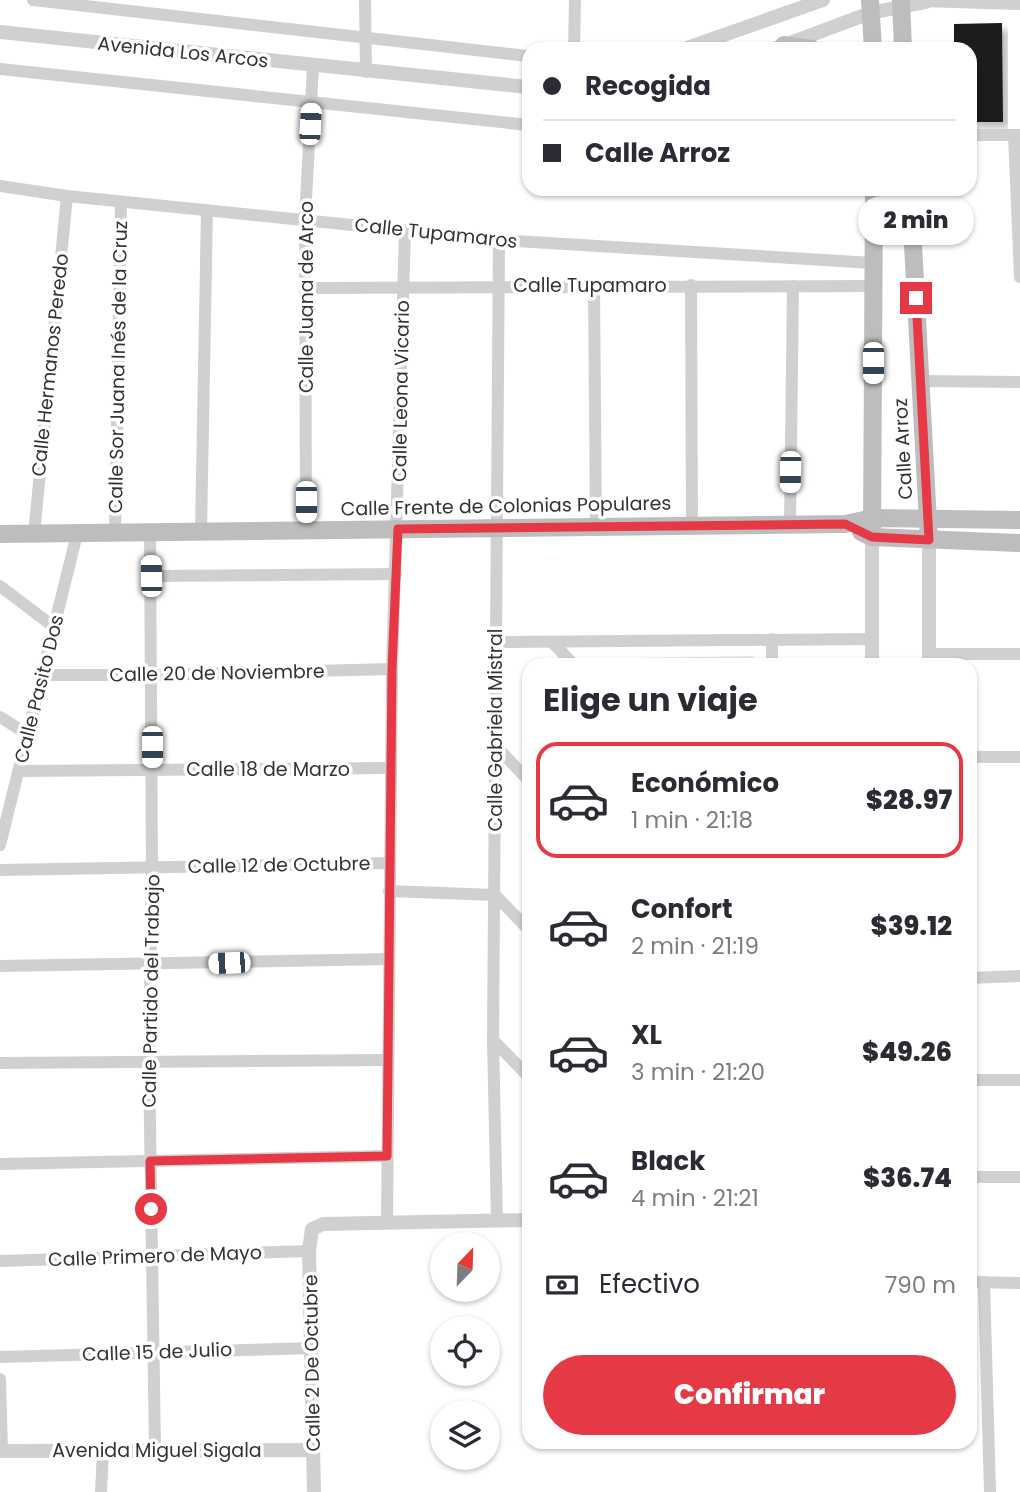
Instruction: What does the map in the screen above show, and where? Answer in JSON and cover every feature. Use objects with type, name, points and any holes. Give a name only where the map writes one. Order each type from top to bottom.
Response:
[{"type":"main road","points":[[901,4],[903,42]]},
{"type":"main road","points":[[870,7],[872,42]]},
{"type":"main road","name":"Calle Arroz","points":[[872,537],[874,196]]},
{"type":"main road","name":"Calle Arroz","points":[[910,196],[929,540]]},
{"type":"main road","name":"Calle Frente de Colonias Populares","points":[[0,534],[845,524],[873,518],[1020,520]]},
{"type":"main road","name":"Calle Frente de Colonias Populares","points":[[845,524],[872,537],[1020,543]]},
{"type":"street","name":"Avenida Los Arcos","points":[[33,0],[522,55]]},
{"type":"street","points":[[365,0],[366,72]]},
{"type":"street","points":[[574,42],[575,0]]},
{"type":"street","points":[[704,42],[823,0]]},
{"type":"street","points":[[790,42],[870,7],[924,1],[1020,3]]},
{"type":"street","name":"Avenida Los Arcos","points":[[0,32],[522,86]]},
{"type":"street","name":"Calle Juana de Arco","points":[[306,529],[305,220],[313,66]]},
{"type":"street","points":[[0,69],[311,99],[522,124]]},
{"type":"street","points":[[977,135],[1017,135],[1020,277]]},
{"type":"street","name":"Calle Tupamaros","points":[[0,186],[121,202],[499,240],[873,263]]},
{"type":"street","name":"Calle Hermanos Peredo","points":[[34,534],[67,196]]},
{"type":"street","name":"Calle Sor Juana Inés de la Cruz","points":[[115,533],[121,202]]},
{"type":"street","points":[[201,532],[206,210]]},
{"type":"street","name":"Calle Leona Vicario","points":[[387,1223],[392,669],[405,231]]},
{"type":"street","name":"Calle Gabriela Mistral","points":[[496,1220],[493,1040],[499,240]]},
{"type":"street","name":"Calle Tupamaro","points":[[306,288],[498,285],[873,286]]},
{"type":"street","points":[[594,285],[596,526]]},
{"type":"street","points":[[691,285],[692,524]]},
{"type":"street","points":[[790,525],[793,286]]},
{"type":"street","points":[[920,380],[1020,382]]},
{"type":"street","name":"Calle Partido del Trabajo","points":[[150,533],[153,676],[149,1060],[155,1449]]},
{"type":"street","name":"Calle Pasito Dos","points":[[0,845],[77,534]]},
{"type":"street","name":"Calle Arroz","points":[[872,537],[872,658]]},
{"type":"street","name":"Calle Arroz","points":[[929,540],[929,658]]},
{"type":"street","points":[[151,576],[396,574]]},
{"type":"street","points":[[0,586],[54,627]]},
{"type":"street","points":[[772,639],[772,658]]},
{"type":"street","points":[[495,642],[872,639]]},
{"type":"street","points":[[553,643],[567,658]]},
{"type":"street","points":[[959,658],[1020,654]]},
{"type":"street","name":"Calle 20 de Noviembre","points":[[42,675],[153,676],[392,669]]},
{"type":"street","points":[[0,717],[27,734]]},
{"type":"street","points":[[494,744],[522,774]]},
{"type":"street","points":[[977,757],[1020,757]]},
{"type":"street","name":"Calle 18 de Marzo","points":[[20,771],[391,768]]},
{"type":"street","name":"Calle 12 de Octubre","points":[[0,870],[390,863]]},
{"type":"street","points":[[388,891],[495,895],[522,923]]},
{"type":"street","points":[[0,966],[389,959]]},
{"type":"street","points":[[977,978],[1020,976]]},
{"type":"street","points":[[493,1040],[522,1070]]},
{"type":"street","points":[[0,1063],[388,1060]]},
{"type":"street","points":[[977,1080],[1020,1080]]},
{"type":"street","points":[[0,1164],[387,1156]]},
{"type":"street","points":[[977,1177],[1020,1177]]},
{"type":"street","points":[[387,1223],[522,1220]]},
{"type":"street","name":"Calle 2 De Octubre","points":[[314,1492],[309,1234],[316,1225],[323,1224],[387,1223]]},
{"type":"street","name":"Calle Primero de Mayo","points":[[0,1261],[309,1251]]},
{"type":"street","points":[[977,1282],[1020,1283]]},
{"type":"street","points":[[984,1282],[989,1492]]},
{"type":"street","name":"Calle 15 de Julio","points":[[0,1357],[313,1348]]},
{"type":"street","points":[[0,1379],[1,1451]]},
{"type":"street","points":[[101,1492],[103,1450]]},
{"type":"street","name":"Avenida Miguel Sigala","points":[[1,1451],[313,1450]]},
{"type":"shaded area","points":[[753,656],[754,658],[644,658]]},
{"type":"building","points":[[1002,23],[1003,122],[977,122],[977,42],[954,42],[954,24]]},
{"type":"route","points":[[151,1209],[150,1161],[387,1156],[388,891],[392,669],[398,529],[845,524],[872,537],[929,540],[916,298]]}]
